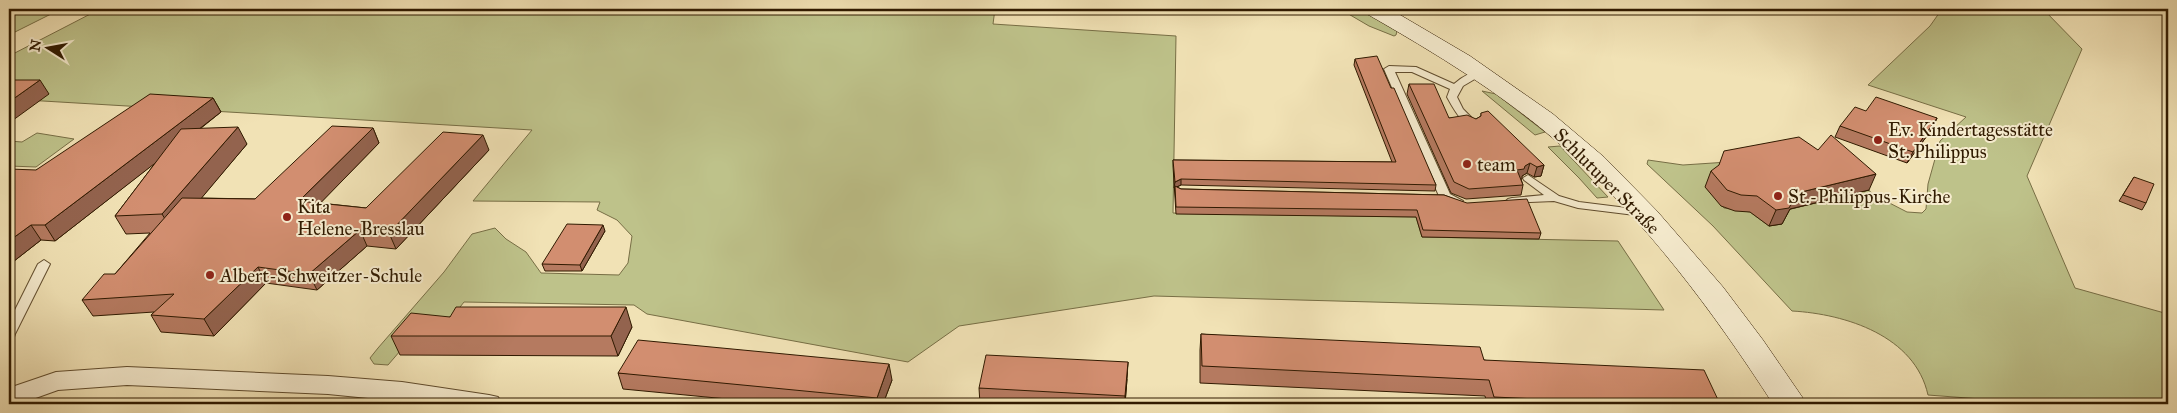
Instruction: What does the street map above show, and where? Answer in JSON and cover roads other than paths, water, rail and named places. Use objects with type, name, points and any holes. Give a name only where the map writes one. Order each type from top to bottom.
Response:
[{"type":"main road","name":"Schlutuper Straße","points":[[1375,9],[1480,73],[1516,98],[1580,150],[1643,213],[1728,315],[1790,404]]},
{"type":"street","points":[[9,398],[56,382],[126,376],[328,385],[402,391],[489,404]]},
{"type":"lane","points":[[1454,87],[1413,70],[1389,69],[1440,196],[1465,204]]},
{"type":"lane","points":[[1472,124],[1459,110],[1452,96],[1454,87],[1461,81],[1480,73]]},
{"type":"lane","points":[[1528,178],[1555,198],[1578,205],[1643,213]]},
{"type":"lane","points":[[1501,201],[1555,198]]},
{"type":"lane","points":[[9,334],[44,264]]},
{"type":"place","name":"Ev. Kindertagesstätte St. Philippus","points":[[1878,140]]},
{"type":"place","name":"team","points":[[1467,164]]},
{"type":"place","name":"St.-Philippus-Kirche","points":[[1778,196]]},
{"type":"place","name":"Kita Helene-Bresslau","points":[[287,217]]},
{"type":"place","name":"Albert-Schweitzer-Schule","points":[[210,275]]}]
